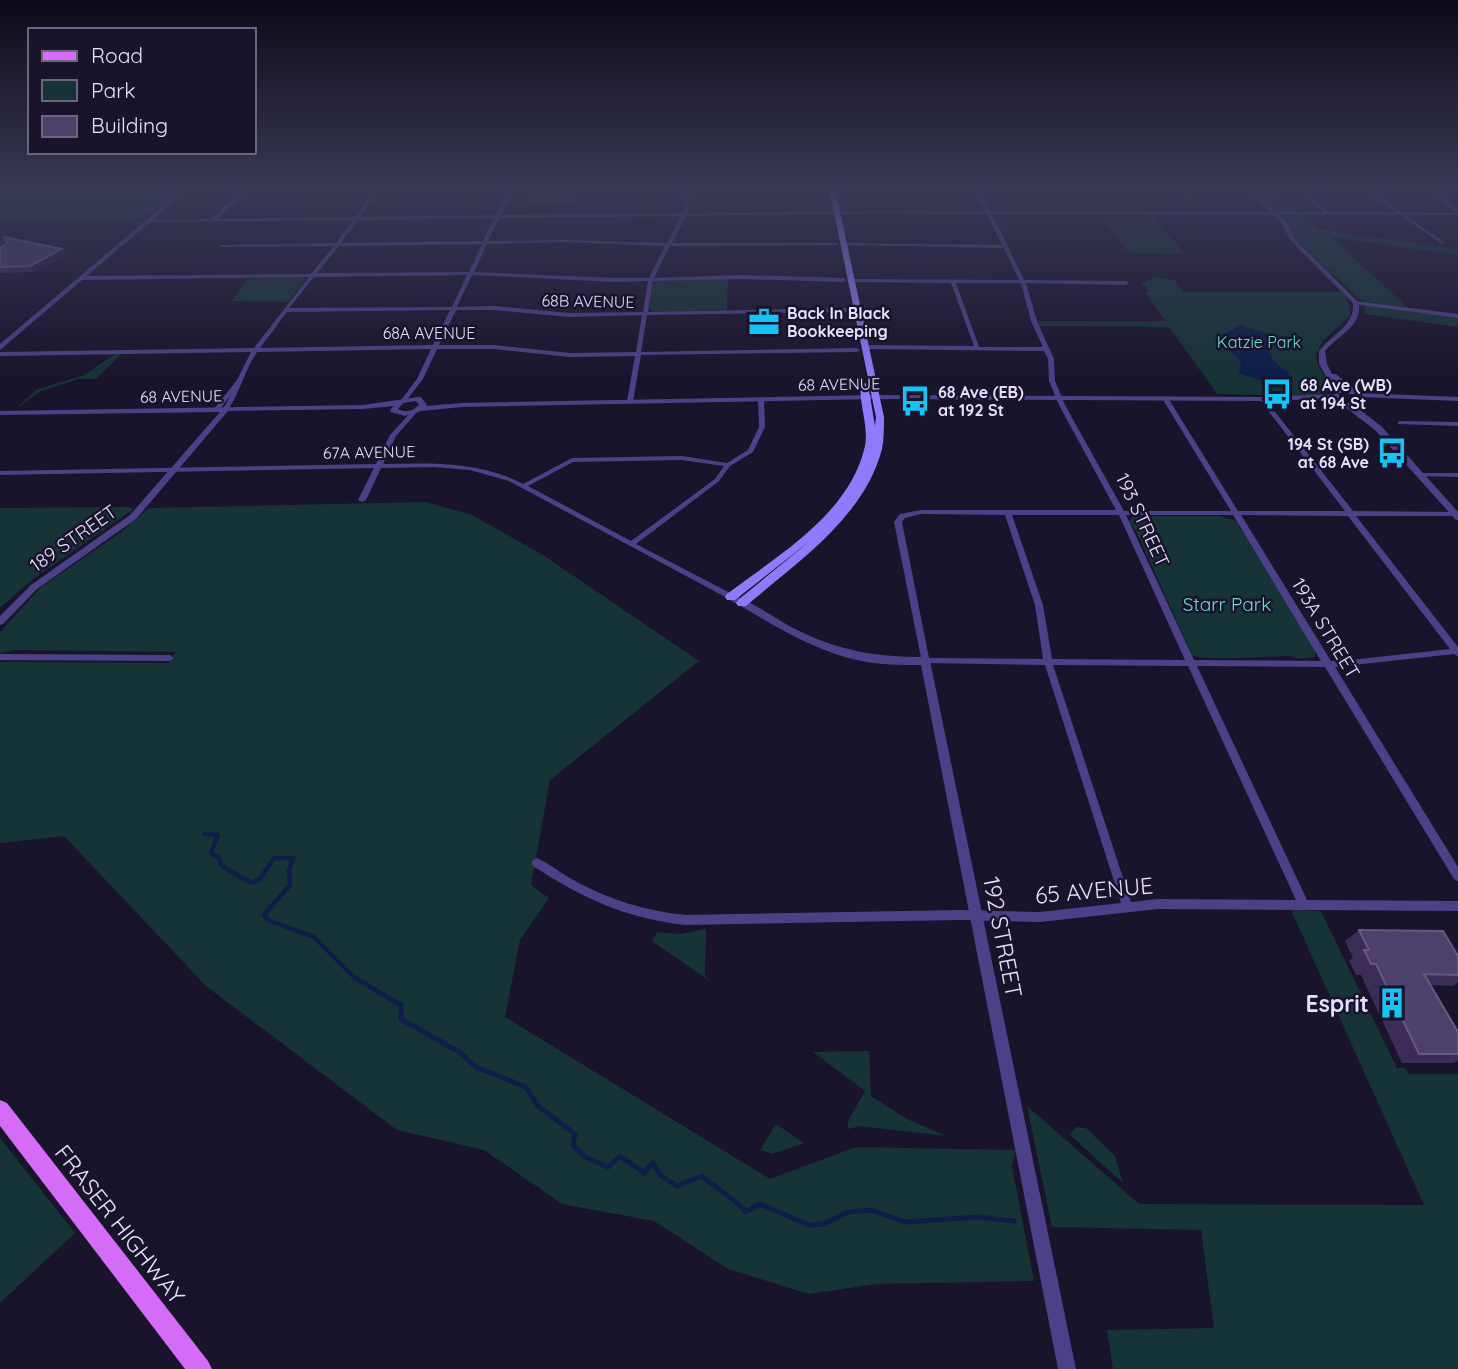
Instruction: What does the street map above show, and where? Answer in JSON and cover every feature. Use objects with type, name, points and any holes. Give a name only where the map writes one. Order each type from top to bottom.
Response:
[{"type":"main road","points":[[742,603],[826,530],[859,495],[878,453],[880,427],[871,397],[841,252]]},
{"type":"main road","points":[[731,597],[819,525],[846,496],[862,469],[869,447],[871,397]]},
{"type":"main road","name":"FRASER HIGHWAY","points":[[0,1110],[200,1369]]},
{"type":"street","points":[[0,348],[112,252]]},
{"type":"street","name":"189 STREET","points":[[0,622],[34,586],[130,520],[236,394],[240,380],[256,350],[331,252]]},
{"type":"street","points":[[362,500],[393,435],[398,406],[420,379],[481,252]]},
{"type":"street","points":[[630,401],[651,279],[664,252]]},
{"type":"street","name":"193 STREET","points":[[1008,252],[1023,282],[1034,321],[1051,359],[1052,381],[1059,398],[1121,513],[1188,663],[1304,905]]},
{"type":"street","points":[[1305,252],[1356,303],[1358,310],[1354,319],[1322,351],[1326,369],[1341,399],[1378,428],[1457,515]]},
{"type":"street","points":[[81,278],[472,273],[651,279],[1126,284]]},
{"type":"street","points":[[953,282],[977,348]]},
{"type":"street","points":[[1356,303],[1458,316]]},
{"type":"street","name":"68B AVENUE","points":[[285,310],[512,308],[558,315],[853,312]]},
{"type":"street","name":"68A AVENUE","points":[[0,354],[436,347],[494,347],[570,355],[860,348],[1047,349]]},
{"type":"street","points":[[1326,369],[1365,401],[1378,428]]},
{"type":"street","points":[[393,435],[419,406],[420,379]]},
{"type":"street","points":[[1341,399],[1352,392]]},
{"type":"street","name":"68 AVENUE","points":[[419,406],[871,397],[1341,399]]},
{"type":"street","name":"193A STREET","points":[[1165,398],[1458,876]]},
{"type":"street","points":[[631,544],[717,480],[729,465],[741,459],[757,443],[762,427],[761,399]]},
{"type":"street","points":[[1262,399],[1457,652]]},
{"type":"street","points":[[1341,399],[1458,399]]},
{"type":"street","points":[[398,406],[419,406]]},
{"type":"street","points":[[398,406],[419,406]]},
{"type":"street","name":"68 AVENUE","points":[[0,413],[398,406]]},
{"type":"street","points":[[1400,423],[1458,424]]},
{"type":"street","points":[[524,486],[572,460],[682,458],[729,465]]},
{"type":"street","name":"67A AVENUE","points":[[0,473],[378,466],[471,468],[524,486],[731,597]]},
{"type":"street","points":[[1420,475],[1458,475]]},
{"type":"street","points":[[902,516],[921,512],[1457,515]]},
{"type":"street","points":[[1008,512],[1039,605],[1048,662],[1127,906]]},
{"type":"street","name":"192 STREET","points":[[902,516],[898,529],[1067,1369]]},
{"type":"street","points":[[731,597],[811,641],[865,657],[925,661],[1327,663],[1457,652]]},
{"type":"street","points":[[0,657],[170,658]]},
{"type":"street","name":"65 AVENUE","points":[[537,863],[605,903],[668,919],[1068,916],[1127,906],[1458,906]]},
{"type":"green space","points":[[1183,252],[1185,254],[1129,253]]},
{"type":"green space","points":[[1309,252],[1347,252],[1407,307],[1359,299]]},
{"type":"green space","points":[[1436,252],[1458,252],[1458,255]]},
{"type":"green space","name":"Katzie Park","points":[[1155,277],[1174,280],[1183,292],[1343,292],[1350,306],[1350,316],[1323,340],[1316,355],[1318,366],[1334,391],[1311,396],[1217,394],[1169,327],[1040,326],[1038,321],[1166,321],[1145,292],[1150,291],[1141,283]]},
{"type":"green space","points":[[305,278],[304,281],[288,302],[231,301],[248,279]]},
{"type":"green space","points":[[728,279],[727,310],[658,313],[649,309],[653,284],[656,281]]},
{"type":"green space","points":[[1367,305],[1458,318],[1458,327],[1365,314],[1364,307]]},
{"type":"green space","points":[[115,354],[121,354],[96,379],[78,379],[39,392],[15,410],[36,390],[84,375]]},
{"type":"green space","points":[[425,502],[470,514],[543,555],[699,661],[550,780],[531,885],[549,898],[520,940],[505,1017],[770,1179],[856,1147],[1016,1150],[1012,1166],[1034,1281],[876,1284],[809,1294],[728,1269],[654,1221],[562,1204],[484,1150],[397,1130],[207,987],[64,836],[0,843],[0,662],[169,663],[176,652],[15,650],[0,653],[0,632],[41,587],[121,532],[149,508]]},
{"type":"green space","points":[[0,508],[134,509],[33,579],[0,608]]},
{"type":"green space","name":"Starr Park","points":[[1133,516],[1220,516],[1236,521],[1315,650],[1315,657],[1224,658],[1192,655],[1136,531],[1129,522]]},
{"type":"green space","points":[[1291,910],[1321,911],[1397,1068],[1405,1068],[1409,1074],[1458,1074],[1458,1369],[1113,1369],[1107,1330],[1214,1328],[1201,1230],[1052,1227],[1027,1106],[1139,1204],[1424,1205]]},
{"type":"green space","points":[[706,929],[705,974],[708,980],[652,941],[657,932],[680,934]]},
{"type":"green space","points":[[869,1051],[871,1096],[907,1119],[946,1136],[860,1126],[848,1129],[848,1121],[865,1091],[813,1052]]},
{"type":"green space","points":[[776,1124],[804,1143],[773,1154],[760,1150]]},
{"type":"green space","points":[[1076,1127],[1086,1128],[1115,1156],[1123,1183],[1070,1135]]},
{"type":"green space","points":[[0,1138],[75,1233],[0,1303]]},
{"type":"water","points":[[1240,325],[1275,335],[1276,338],[1267,342],[1269,352],[1276,363],[1289,373],[1289,379],[1262,381],[1239,373],[1241,361],[1215,339]]},
{"type":"building","points":[[0,252],[57,252],[30,266],[0,267]]},
{"type":"building","points":[[1359,930],[1443,931],[1458,956],[1458,975],[1424,974],[1458,1032],[1458,1054],[1419,1054],[1376,964],[1371,964],[1364,950],[1369,950]]},
{"type":"waterway","points":[[205,834],[218,835],[211,853],[218,857],[222,866],[251,883],[260,879],[274,858],[293,858],[289,871],[290,885],[264,915],[268,920],[314,937],[354,977],[397,1003]]},
{"type":"waterway","points":[[394,1001],[401,1005],[401,1019],[461,1053],[476,1067],[526,1087],[538,1106],[575,1134],[573,1145],[585,1157],[608,1167],[620,1156],[644,1173],[653,1163],[661,1176],[677,1186],[702,1176],[746,1212],[760,1204],[809,1225],[824,1224],[848,1212],[871,1210],[905,1222],[979,1217],[1014,1221]]},
{"type":"place","name":"Back In Black Bookkeeping","points":[[764,322]]},
{"type":"place","name":"68 Ave (WB) at 194 St","points":[[1277,394]]},
{"type":"place","name":"68 Ave (EB) at 192 St","points":[[915,401]]},
{"type":"place","name":"194 St (SB) at 68 Ave","points":[[1392,453]]},
{"type":"place","name":"Esprit","points":[[1392,1003]]}]
